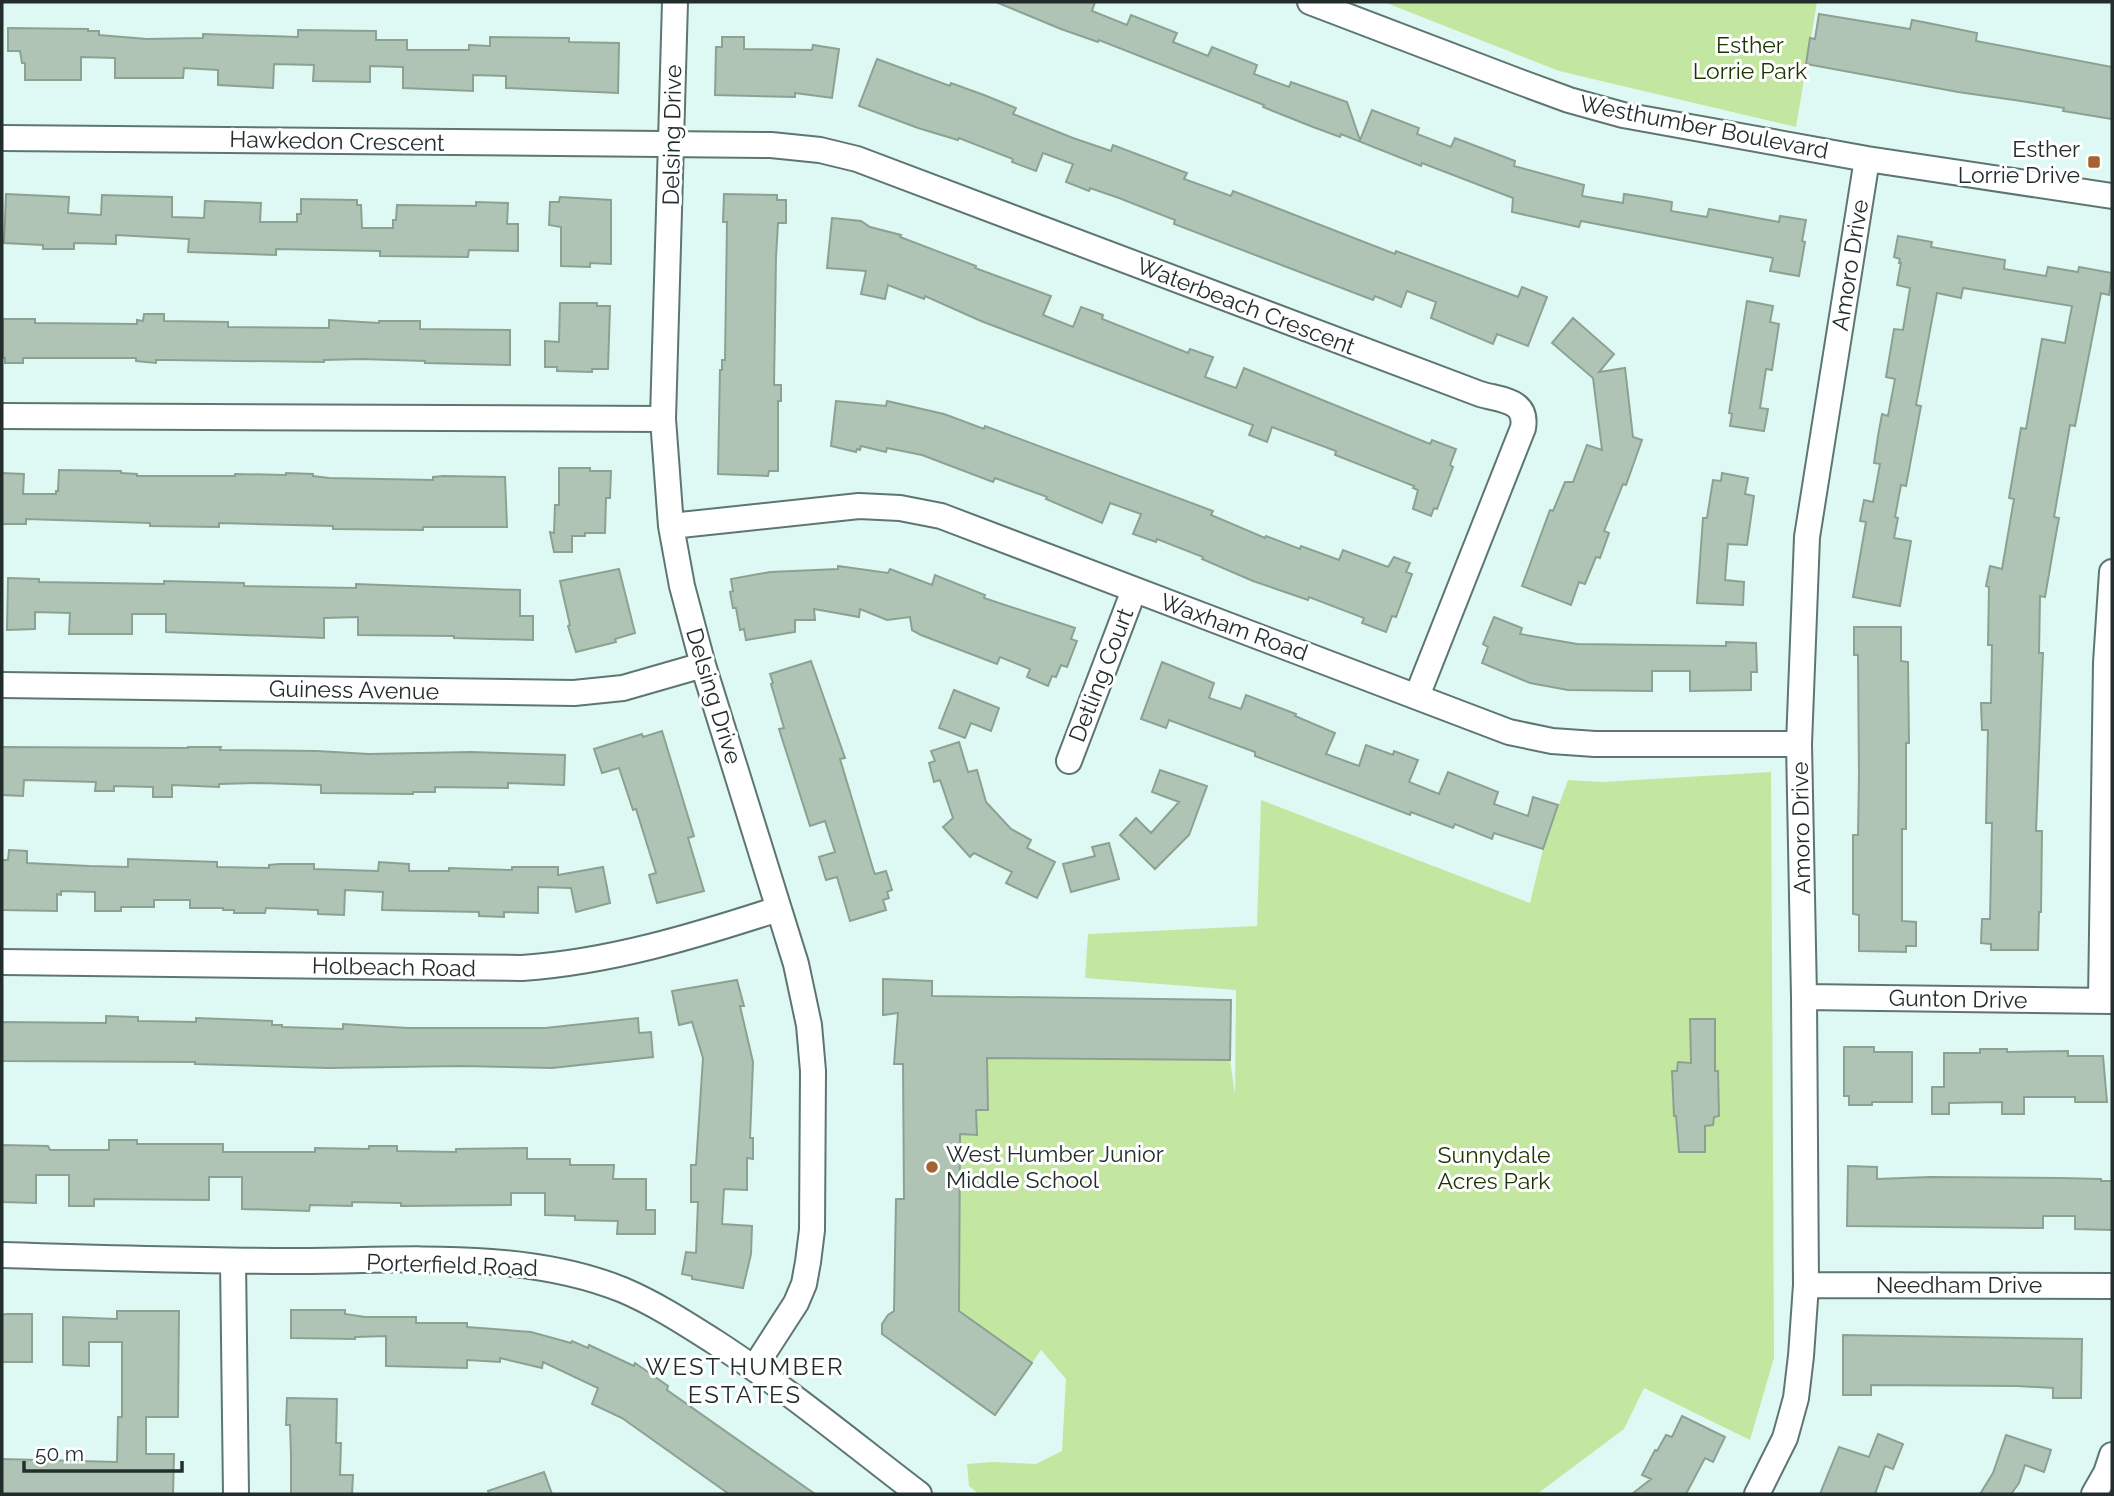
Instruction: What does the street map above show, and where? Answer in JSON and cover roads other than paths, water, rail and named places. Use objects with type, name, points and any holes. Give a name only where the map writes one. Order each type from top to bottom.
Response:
[{"type":"street","name":"Delsing Drive","points":[[675,2],[663,419],[671,526],[682,586],[703,665],[796,964],[809,1025],[813,1071],[812,1230],[808,1262],[800,1293],[754,1368]]},
{"type":"street","name":"Westhumber Boulevard","points":[[1310,2],[1569,100],[1623,115],[1867,159],[2112,196]]},
{"type":"street","name":"Hawkedon Crescent","points":[[2,138],[672,144]]},
{"type":"street","name":"Waterbeach Crescent","points":[[672,144],[771,145],[820,150],[857,159],[1480,394],[1507,399],[1518,408],[1525,420],[1523,428],[1417,696]]},
{"type":"street","name":"Amoro Drive","points":[[1758,1494],[1784,1438],[1796,1398],[1806,1285],[1799,744],[1807,537],[1867,159]]},
{"type":"street","points":[[2,416],[663,419]]},
{"type":"street","name":"Waxham Road","points":[[671,526],[859,506],[900,508],[941,516],[1509,732],[1552,741],[1595,744],[1799,744]]},
{"type":"street","points":[[2106,1001],[2106,663],[2112,572]]},
{"type":"street","name":"Detling Court","points":[[1069,761],[1134,590]]},
{"type":"street","name":"Guiness Avenue","points":[[2,685],[574,693],[623,688],[703,665]]},
{"type":"street","name":"Holbeach Road","points":[[2,962],[522,968],[568,965],[605,958],[778,909]]},
{"type":"street","name":"Gunton Drive","points":[[1804,997],[2106,1001]]},
{"type":"street","name":"Porterfield Road","points":[[2,1255],[233,1261],[477,1261],[572,1273],[621,1289],[659,1306],[754,1368],[919,1494]]},
{"type":"street","points":[[233,1261],[236,1494]]},
{"type":"street","name":"Needham Drive","points":[[1806,1285],[2112,1286]]},
{"type":"street","points":[[2094,1494],[2112,1455]]},
{"type":"place","name":"Esther Lorrie Drive","points":[[2094,162]]},
{"type":"place","name":"West Humber Junior Middle School","points":[[932,1167]]},
{"type":"district","name":"WEST HUMBER ESTATES","points":[[745,1381]]},
{"type":"park label","name":"Esther Lorrie Park","points":[[1750,58]]},
{"type":"park label","name":"Sunnydale Acres Park","points":[[1494,1168]]}]
